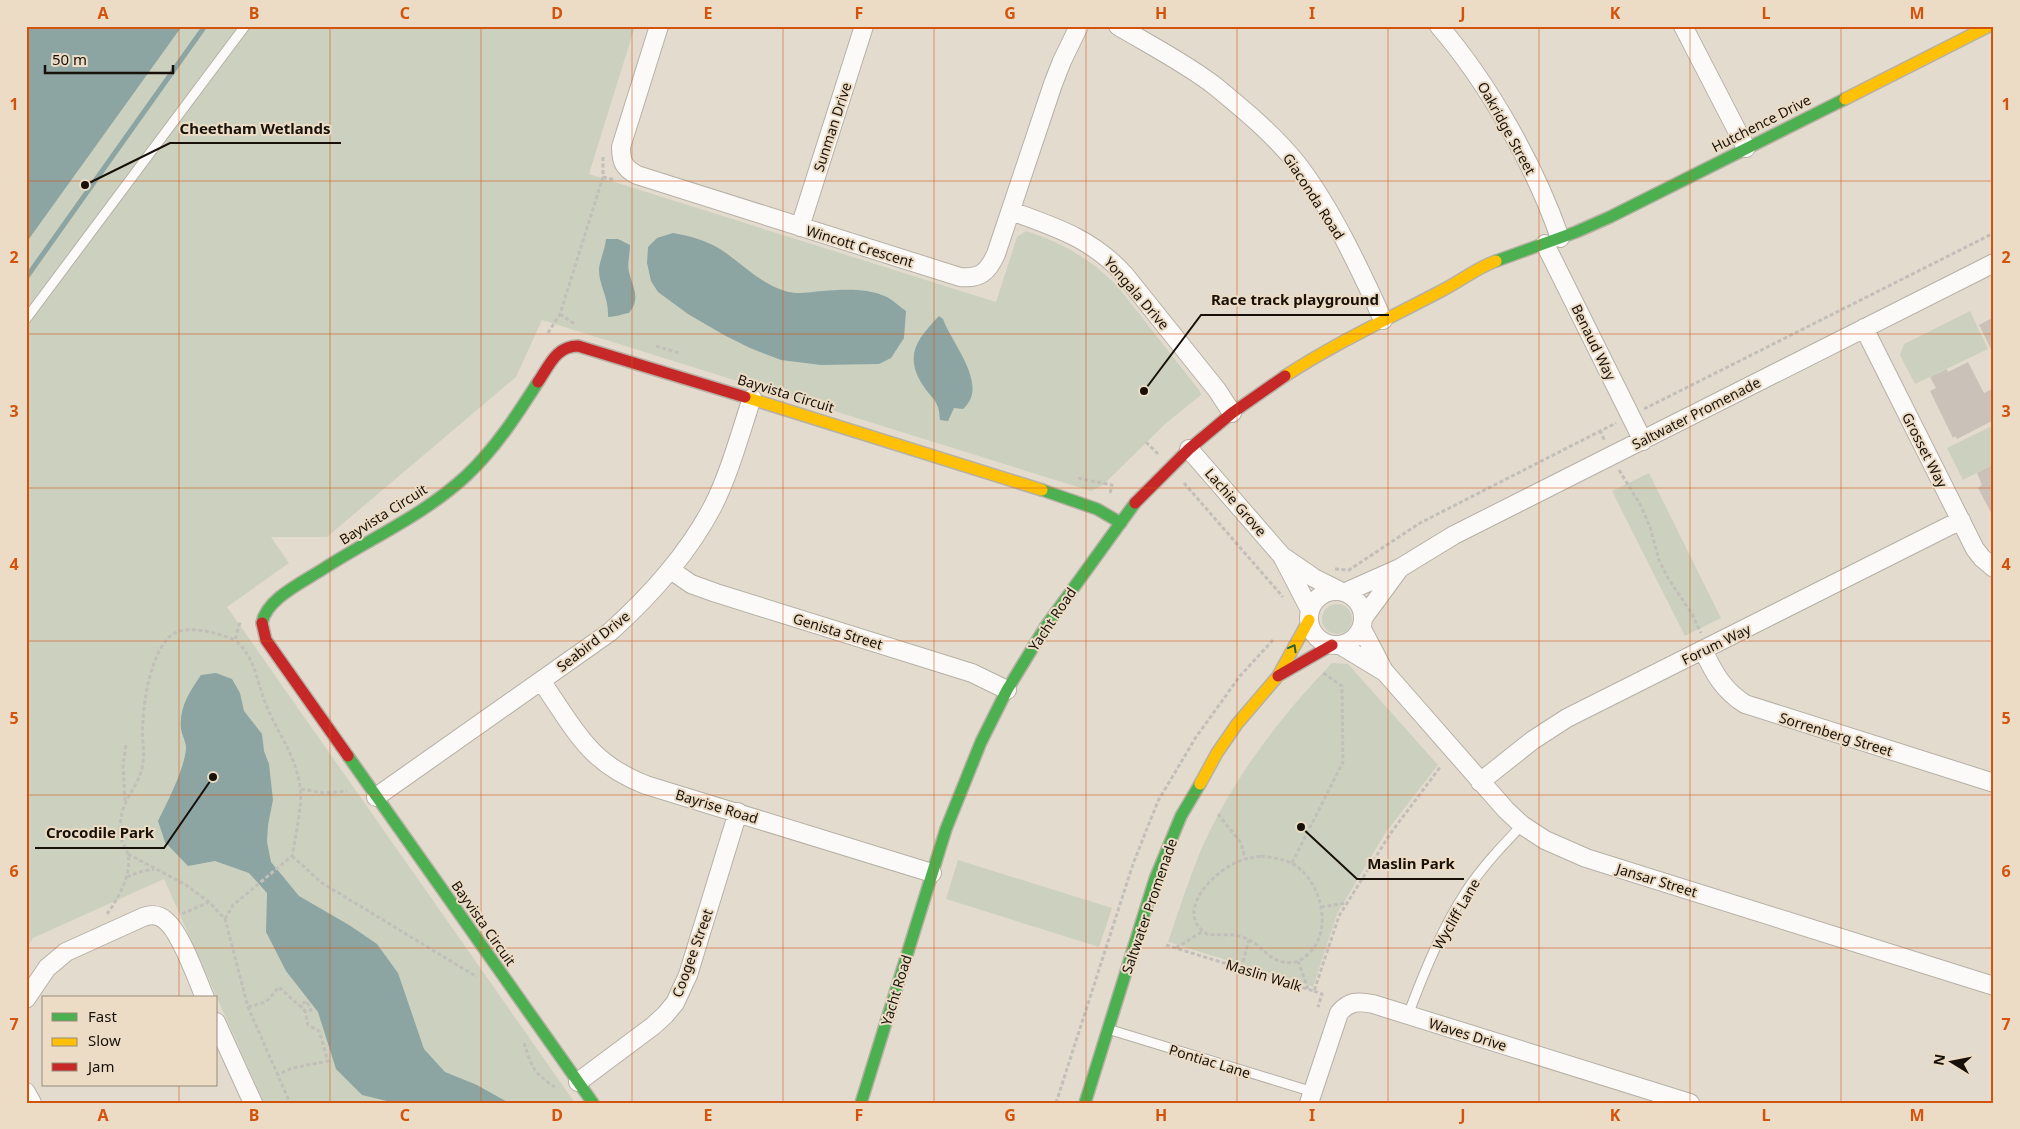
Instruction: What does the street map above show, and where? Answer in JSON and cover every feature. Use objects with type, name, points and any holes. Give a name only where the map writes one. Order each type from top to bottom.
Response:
[{"type":"street","name":"Wincott Crescent","points":[[659,26],[621,147],[623,164],[629,171],[800,227],[971,278],[980,276],[990,268],[1053,84],[1079,26]]},
{"type":"street","name":"Sunman Drive","points":[[800,227],[864,26]]},
{"type":"street","name":"Giaconda Road","points":[[1118,26],[1186,66],[1213,85],[1263,128],[1289,155],[1335,224],[1383,320]]},
{"type":"street","name":"Oakridge Street","points":[[1439,26],[1475,72],[1501,113],[1544,196],[1553,241]]},
{"type":"street","points":[[1683,26],[1746,148]]},
{"type":"street","name":"Hutchence Drive","points":[[1553,241],[1610,217],[1989,26]]},
{"type":"street","name":"Yongala Drive","points":[[1011,211],[1063,229],[1108,257],[1124,274],[1210,382],[1232,413]]},
{"type":"street","name":"Yacht Road","points":[[861,1103],[932,873],[967,772],[1007,690],[1046,626],[1139,498],[1169,467],[1232,413],[1308,361],[1445,289],[1485,276],[1515,255],[1553,241]]},
{"type":"street","name":"Benaud Way","points":[[1553,241],[1642,441]]},
{"type":"street","name":"Saltwater Promenade","points":[[1342,591],[1400,568],[1454,535],[1994,263]]},
{"type":"street","name":"Grosset Way","points":[[1864,328],[1975,549],[1994,568]]},
{"type":"street","name":"Bayvista Circuit","points":[[593,1103],[266,640],[261,630],[261,622],[267,608],[277,599],[352,551],[405,522],[451,488],[480,462],[501,437],[529,398],[558,352],[565,347],[574,345],[586,347],[752,398],[1075,500],[1097,509],[1121,523]]},
{"type":"street","name":"Seabird Drive","points":[[376,797],[610,632],[633,611],[671,570],[713,506],[728,470],[752,398]]},
{"type":"street","name":"Lachie Grove","points":[[1189,449],[1282,556],[1314,578],[1342,591]]},
{"type":"street","name":"Forum Way","points":[[1480,782],[1532,740],[1567,718],[1960,520]]},
{"type":"street","name":"Lachie Grove","points":[[1282,556],[1310,615]]},
{"type":"street","name":"Saltwater Promenade","points":[[1363,623],[1400,568]]},
{"type":"street","name":"Genista Street","points":[[671,570],[691,584],[716,593],[972,673],[1007,690]]},
{"type":"street","points":[[1329,591],[1342,591],[1359,602],[1363,623],[1349,642],[1336,645],[1323,642],[1316,637],[1311,629],[1310,615],[1321,595],[1329,591]]},
{"type":"street","name":"Saltwater Promenade","points":[[1085,1103],[1155,879],[1181,816],[1217,753],[1237,724],[1278,676],[1310,615]]},
{"type":"street","name":"Jansar Street","points":[[1363,623],[1384,671],[1480,782],[1522,824],[1562,849],[1994,986]]},
{"type":"street","name":"Saltwater Promenade","points":[[1278,676],[1336,645]]},
{"type":"street","name":"Jansar Street","points":[[1336,645],[1384,671]]},
{"type":"street","name":"Sorrenberg Street","points":[[1706,649],[1719,681],[1730,693],[1745,704],[1994,783]]},
{"type":"street","name":"Bayrise Road","points":[[541,681],[577,734],[592,752],[606,765],[624,776],[646,785],[932,873]]},
{"type":"street","name":"Coogee Street","points":[[578,1082],[653,1026],[665,1016],[675,1003],[688,975],[738,812]]},
{"type":"street","points":[[26,999],[47,968],[66,952],[141,918],[154,915],[167,921],[175,932],[204,996]]},
{"type":"street","name":"Waves Drive","points":[[1311,1098],[1336,1019],[1344,1006],[1361,1002],[1690,1103]]},
{"type":"street","points":[[218,1026],[253,1103]]},
{"type":"street","points":[[26,1092],[32,1103]]},
{"type":"lane","points":[[26,319],[245,26]]},
{"type":"lane","name":"Wycliff Lane","points":[[1408,1015],[1442,932],[1467,890],[1489,861],[1522,824]]},
{"type":"lane","name":"Pontiac Lane","points":[[1108,1029],[1311,1098]]},
{"type":"path","points":[[546,335],[560,314],[603,177],[606,148]]},
{"type":"path","points":[[1600,430],[1612,456],[1641,506],[1650,527],[1659,560],[1692,614],[1706,649]]},
{"type":"path","points":[[1146,442],[1288,603]]},
{"type":"path","points":[[236,640],[242,616]]},
{"type":"path","points":[[125,801],[136,786],[143,762],[142,722],[149,679],[159,651],[174,633],[191,630],[223,634],[236,640],[245,648],[252,660],[265,703],[291,752],[301,789],[292,856],[233,905],[225,919]]},
{"type":"path","points":[[1056,1103],[1132,864],[1158,801],[1202,729],[1240,676],[1277,635]]},
{"type":"path","points":[[1292,863],[1343,762],[1342,686],[1321,672]]},
{"type":"path","points":[[105,915],[127,878],[128,854],[120,838],[120,820],[125,801],[123,765],[126,745]]},
{"type":"path","name":"Maslin Walk","points":[[1166,945],[1314,991],[1339,916],[1346,903],[1390,834],[1441,766]]},
{"type":"path","points":[[301,789],[324,792],[349,790],[357,786],[363,778]]},
{"type":"path","points":[[1218,814],[1241,843],[1245,858]]},
{"type":"path","points":[[128,854],[186,885],[209,902],[225,919],[248,1007],[290,1103]]},
{"type":"path","points":[[292,856],[322,883],[476,976],[482,982]]},
{"type":"path","points":[[1261,856],[1282,859],[1301,869],[1313,885],[1321,907],[1323,928],[1321,937],[1312,950],[1298,961],[1281,962],[1249,940],[1242,937],[1215,936],[1203,932],[1197,924],[1194,909],[1202,890],[1221,872],[1245,858],[1261,856]]},
{"type":"path","points":[[127,878],[139,872],[154,869]]},
{"type":"path","points":[[1321,907],[1346,903]]},
{"type":"path","points":[[1176,948],[1203,932]]},
{"type":"path","points":[[1241,968],[1249,940]]},
{"type":"path","points":[[1298,961],[1308,989]]},
{"type":"path","points":[[248,1007],[266,1002],[279,987],[305,1011],[308,1025],[319,1031],[328,1061],[292,1068],[277,1075]]},
{"type":"path","points":[[1314,991],[1322,994],[1318,1007]]},
{"type":"path","points":[[523,1038],[530,1062],[541,1078],[554,1086]]},
{"type":"green space","points":[[26,26],[635,26],[589,174],[996,302],[1017,237],[1026,231],[1076,253],[1108,277],[1118,287],[1199,390],[1201,395],[1165,424],[1103,485],[1091,491],[542,320],[516,377],[327,537],[271,537],[289,563],[227,607],[575,1103],[264,1103],[218,1000],[218,996],[216,996],[164,879],[33,938],[26,950]]},
{"type":"green space","points":[[1970,311],[1988,349],[1915,384],[1900,355],[1904,344]]},
{"type":"green space","points":[[1994,425],[1994,464],[1963,480],[1947,448]]},
{"type":"green space","points":[[1649,473],[1721,618],[1685,636],[1612,491]]},
{"type":"green space","points":[[1337,604],[1348,608],[1352,619],[1348,630],[1337,634],[1326,630],[1322,619],[1326,608]]},
{"type":"green space","points":[[1332,663],[1348,664],[1438,765],[1386,832],[1337,914],[1313,987],[1168,942],[1200,852],[1226,800],[1257,752],[1293,706]]},
{"type":"green space","points":[[958,860],[1112,908],[1099,947],[946,899]]},
{"type":"water","points":[[26,26],[182,26],[26,243]]},
{"type":"water","points":[[673,233],[697,239],[714,246],[728,254],[759,278],[785,291],[799,293],[855,290],[872,292],[887,297],[906,311],[904,338],[891,358],[879,364],[821,365],[781,360],[750,348],[688,314],[658,292],[651,281],[647,263],[648,247],[657,238]]},
{"type":"water","points":[[606,239],[618,239],[630,245],[628,269],[635,298],[633,308],[629,313],[613,317],[608,317],[607,303],[599,270]]},
{"type":"water","points":[[939,316],[943,319],[960,352],[971,377],[973,389],[970,400],[963,409],[954,408],[948,421],[940,420],[937,405],[924,387],[914,366],[915,348],[919,340]]},
{"type":"water","points":[[216,673],[232,679],[240,693],[244,711],[262,734],[264,751],[269,764],[273,800],[267,842],[271,862],[299,896],[349,925],[377,944],[398,973],[424,1049],[445,1072],[477,1085],[509,1103],[395,1103],[362,1095],[336,1069],[318,1012],[286,971],[266,932],[267,893],[249,873],[215,861],[188,866],[165,842],[158,821],[175,785],[185,756],[186,746],[181,729],[183,707],[201,675]]},
{"type":"building","points":[[1994,317],[1994,355],[1979,325]]},
{"type":"building","points":[[1968,362],[1984,393],[1994,388],[1994,420],[1957,439],[1955,436],[1953,438],[1930,391],[1936,388],[1930,377],[1947,369],[1948,372]]},
{"type":"building","points":[[1994,464],[1994,518],[1978,488],[1982,485],[1977,473]]},
{"type":"waterway","points":[[26,278],[205,26]]},
{"type":"traffic: fast","points":[[1496,261],[1576,232],[1610,217],[1845,99]]},
{"type":"traffic: fast","points":[[262,623],[270,606],[296,585],[433,503],[450,490],[477,466],[496,443],[538,382]]},
{"type":"traffic: fast","points":[[1042,490],[1097,509],[1121,523]]},
{"type":"traffic: fast","points":[[861,1103],[946,829],[981,742],[1007,690],[1046,626],[1135,503]]},
{"type":"traffic: fast","points":[[348,756],[593,1103]]},
{"type":"traffic: fast","points":[[1085,1103],[1155,879],[1181,816],[1200,784]]},
{"type":"traffic: slow","points":[[1845,99],[1989,26]]},
{"type":"traffic: slow","points":[[1285,376],[1343,342],[1496,261]]},
{"type":"traffic: slow","points":[[745,397],[1042,490]]},
{"type":"traffic: slow","points":[[1200,784],[1217,753],[1237,724],[1278,676],[1309,620]]},
{"type":"traffic: jam","points":[[538,382],[559,353],[564,349],[578,346],[745,397]]},
{"type":"traffic: jam","points":[[1135,503],[1189,449],[1232,413],[1285,376]]},
{"type":"traffic: jam","points":[[262,623],[266,640],[348,756]]},
{"type":"traffic: jam","points":[[1278,676],[1332,645]]},
{"type":"place","name":"Cheetham Wetlands","points":[[85,185]]},
{"type":"place","name":"Race track playground","points":[[1144,391]]},
{"type":"place","name":"Crocodile Park","points":[[213,777]]},
{"type":"place","name":"Maslin Park","points":[[1301,827]]}]
